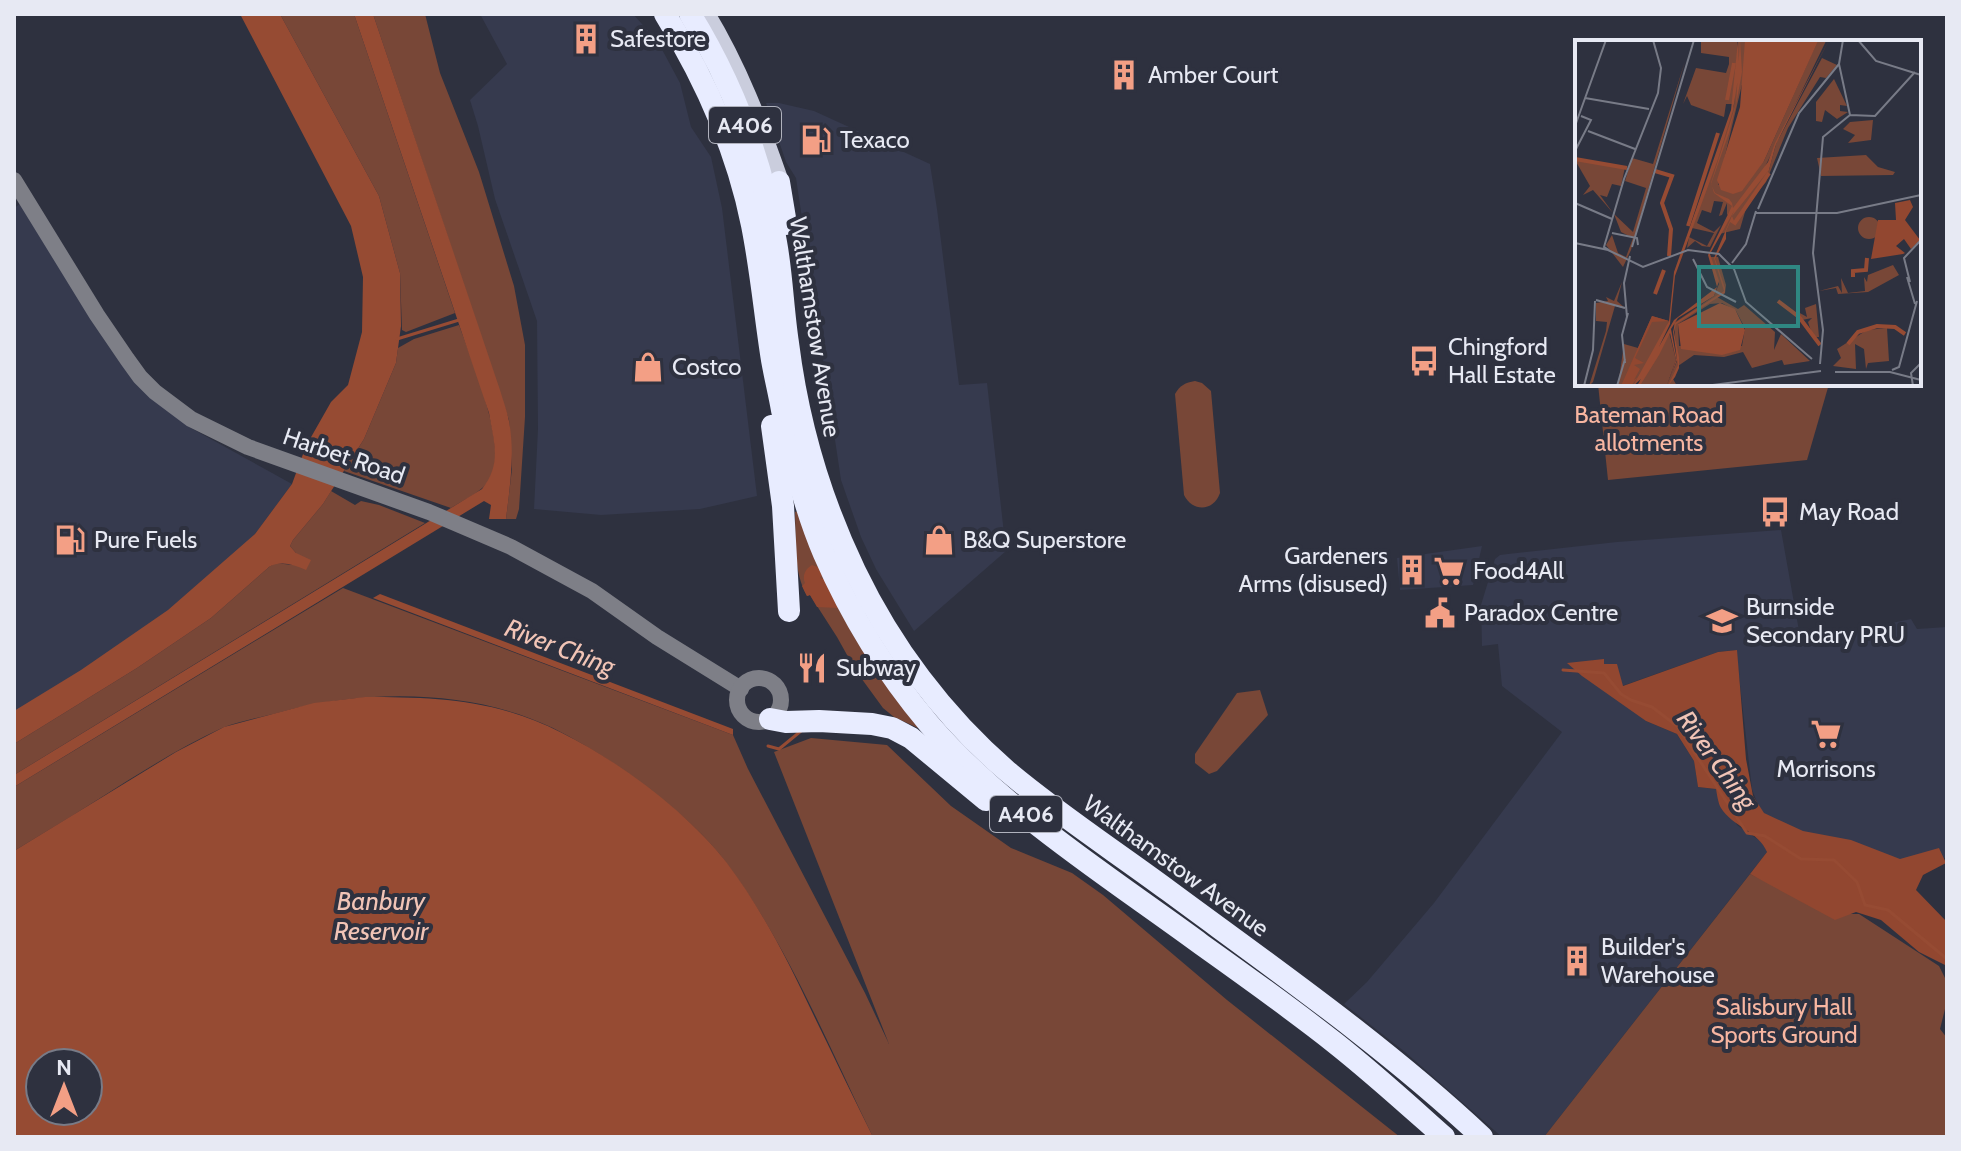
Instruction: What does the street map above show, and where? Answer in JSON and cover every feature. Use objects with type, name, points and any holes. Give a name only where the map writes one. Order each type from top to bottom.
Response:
[{"type":"highway","name":"Walthamstow Avenue","points":[[665,14],[704,83],[736,166],[752,226],[773,365],[793,461],[807,509],[846,601],[873,647],[921,714],[991,786],[1046,831],[1333,1041],[1444,1137]]},
{"type":"highway","name":"Walthamstow Avenue","points":[[690,14],[723,73],[757,160],[777,244],[788,345],[805,441],[840,538],[887,631],[929,690],[1004,769],[1342,1019],[1482,1137]]},
{"type":"highway","name":"A406","points":[[779,182],[817,454],[816,471]]},
{"type":"highway","points":[[773,365],[769,396],[783,506],[789,611]]},
{"type":"highway","points":[[770,719],[872,724],[904,734],[1009,819],[1060,854],[1088,862]]},
{"type":"main road","points":[[705,14],[752,107],[779,182]]},
{"type":"street","name":"Harbet Road","points":[[14,180],[97,315],[140,377],[191,419],[280,460],[429,512],[511,547],[592,591],[657,637],[741,689]]},
{"type":"street","points":[[765,679],[776,687],[780,707],[770,719],[757,722],[745,717],[737,700],[741,689],[752,680],[765,679]]},
{"type":"shaded area","points":[[480,14],[633,14],[658,42],[680,83],[691,127],[711,157],[722,208],[757,496],[700,509],[601,515],[534,509],[538,429],[537,321],[495,199],[470,100],[507,64]]},
{"type":"shaded area","points":[[766,103],[814,111],[930,164],[959,385],[987,383],[1006,551],[914,631],[876,569],[841,480],[796,178],[786,162]]},
{"type":"shaded area","points":[[20,204],[96,322],[189,427],[292,484],[255,534],[181,608],[14,718],[14,208]]},
{"type":"shaded area","points":[[1781,530],[1801,642],[1911,619],[1917,629],[1947,627],[1947,857],[1890,878],[1762,816],[1752,789],[1736,650],[1718,652],[1622,686],[1604,660],[1592,660],[1646,721],[1677,734],[1694,761],[1698,787],[1716,789],[1737,825],[1763,843],[1767,852],[1544,1137],[1502,1137],[1405,1052],[1344,1004],[1367,982],[1434,903],[1562,732],[1502,686],[1498,644],[1482,646],[1481,605],[1495,559],[1500,555],[1617,542]]},
{"type":"shaded area","points":[[1482,546],[1473,585],[1400,590],[1397,558]]},
{"type":"shaded area","points":[[812,565],[820,568],[823,574],[820,578],[824,579],[838,608],[817,607],[810,595],[807,596],[802,586],[805,573]]},
{"type":"shaded area","points":[[1737,650],[1746,759],[1753,796],[1764,813],[1803,831],[1851,840],[1900,859],[1939,848],[1946,863],[1923,875],[1916,890],[1947,922],[1947,966],[1919,952],[1881,920],[1856,912],[1835,920],[1750,874],[1767,852],[1758,839],[1726,814],[1720,806],[1716,789],[1698,787],[1694,761],[1677,734],[1646,721],[1567,663],[1604,659],[1604,664],[1617,664],[1623,686],[1718,652]]},
{"type":"green space","points":[[280,14],[354,14],[455,313],[406,332],[402,330],[400,273],[379,196]]},
{"type":"green space","points":[[373,14],[425,14],[440,73],[479,172],[514,286],[525,345],[525,417],[516,519],[506,519],[512,469],[509,420]]},
{"type":"green space","points":[[459,325],[492,424],[495,463],[488,482],[451,508],[344,471],[364,439],[396,363],[398,348],[414,339]]},
{"type":"green space","points":[[1195,381],[1211,391],[1220,493],[1213,503],[1203,508],[1193,505],[1184,495],[1175,394],[1183,385]]},
{"type":"green space","name":"Bateman Road allotments","points":[[1598,386],[1828,386],[1807,460],[1608,480]]},
{"type":"green space","points":[[331,491],[355,505],[361,501],[379,505],[425,523],[14,775],[14,744],[211,618],[275,563],[293,565],[296,553],[290,546],[293,540]]},
{"type":"green space","points":[[799,511],[918,728],[883,708],[856,671],[810,595],[807,596],[799,576],[796,555],[795,512]]},
{"type":"green space","points":[[343,588],[733,735],[889,1044],[774,752],[811,738],[887,745],[951,806],[1011,848],[1072,873],[1103,895],[1227,1000],[1400,1137],[873,1137],[789,963],[750,897],[711,844],[671,807],[603,756],[553,728],[488,706],[418,697],[348,699],[236,723],[174,753],[14,851],[14,787]]},
{"type":"green space","points":[[1260,690],[1268,715],[1217,771],[1209,774],[1195,763],[1195,754],[1237,693]]},
{"type":"green space","name":"Salisbury Hall Sports Ground","points":[[1750,874],[1833,914],[1859,914],[1939,966],[1947,982],[1947,1001],[1940,1029],[1947,1038],[1947,1137],[1544,1137]]},
{"type":"water","points":[[240,14],[280,14],[379,196],[400,273],[401,326],[396,363],[364,439],[323,504],[290,546],[296,553],[311,560],[306,570],[283,564],[269,567],[211,618],[14,744],[14,711],[81,670],[168,610],[255,534],[292,484],[306,446],[331,402],[348,385],[362,332],[363,277],[351,226]]},
{"type":"water","points":[[354,14],[373,14],[506,409],[512,458],[506,519],[489,519],[491,505],[484,501],[14,787],[14,775],[482,489],[492,471],[495,453],[489,413]]},
{"type":"water","points":[[380,594],[733,729],[733,735],[373,598]]},
{"type":"water","name":"Banbury Reservoir","points":[[365,697],[420,698],[456,701],[510,712],[538,722],[599,753],[684,817],[727,863],[775,938],[873,1137],[14,1137],[14,851],[176,752],[224,727],[314,703]]},
{"type":"waterway","points":[[397,339],[459,320]]},
{"type":"waterway","name":"River Ching","points":[[1563,670],[1604,673],[1621,694],[1652,707],[1677,726],[1747,833],[1765,836],[1801,859],[1834,860],[1857,882],[1865,905],[1888,910],[1947,959]]},
{"type":"waterway","name":"River Ching","points":[[768,746],[779,749],[801,731]]},
{"type":"place","name":"Safestore","points":[[586,39]]},
{"type":"place","name":"Amber Court","points":[[1124,75]]},
{"type":"place","name":"Texaco","points":[[816,140]]},
{"type":"place","name":"Chingford Hall Estate","points":[[1424,361]]},
{"type":"place","name":"Costco","points":[[648,367]]},
{"type":"place","name":"May Road","points":[[1775,512]]},
{"type":"place","name":"Pure Fuels","points":[[70,540]]},
{"type":"place","name":"B&Q Superstore","points":[[939,540]]},
{"type":"place","name":"Gardeners Arms (disused)","points":[[1412,570]]},
{"type":"place","name":"Food4All","points":[[1449,571]]},
{"type":"place","name":"Paradox Centre","points":[[1440,613]]},
{"type":"place","name":"Burnside Secondary PRU","points":[[1722,621]]},
{"type":"place","name":"Subway","points":[[812,668]]},
{"type":"place","name":"Morrisons","points":[[1826,734]]},
{"type":"place","name":"Builder's Warehouse","points":[[1577,961]]}]
